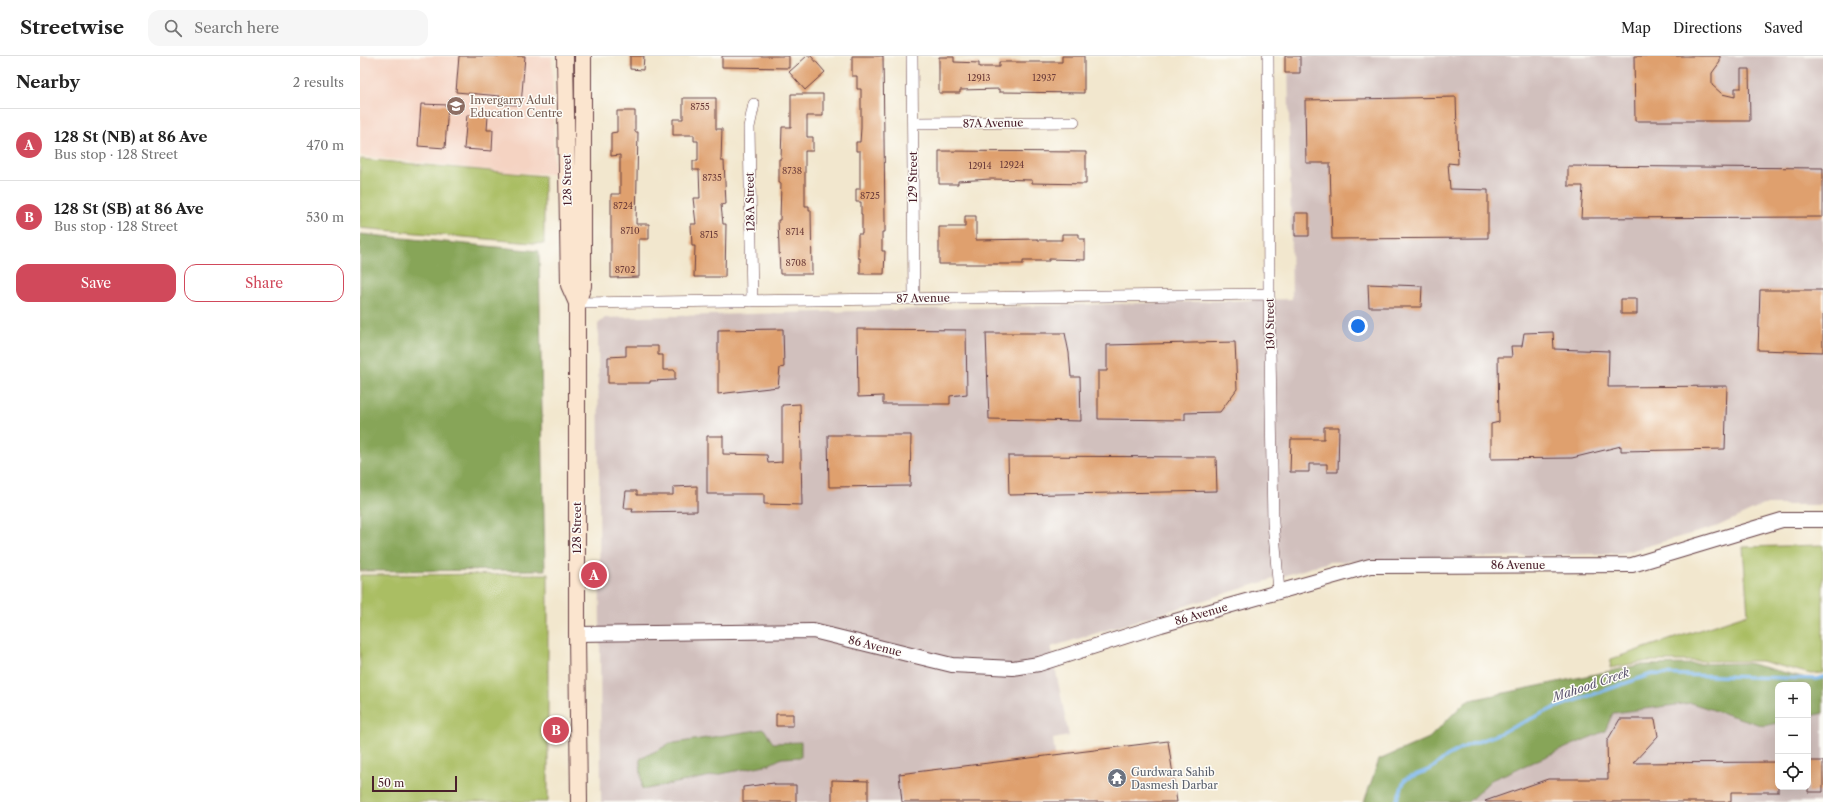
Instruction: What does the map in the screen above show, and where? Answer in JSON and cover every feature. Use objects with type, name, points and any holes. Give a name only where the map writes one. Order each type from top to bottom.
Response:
[{"type":"main road","name":"128 Street","points":[[565,56],[569,285],[577,303]]},
{"type":"main road","name":"128 Street","points":[[580,802],[577,634],[577,303],[583,286],[582,56]]},
{"type":"street","name":"129 Street","points":[[912,56],[914,298]]},
{"type":"street","name":"130 Street","points":[[1268,56],[1269,294],[1273,524],[1279,592]]},
{"type":"street","name":"128A Street","points":[[752,301],[749,126],[754,104]]},
{"type":"street","name":"87A Avenue","points":[[913,123],[1074,122]]},
{"type":"street","name":"87 Avenue","points":[[577,303],[1269,294]]},
{"type":"street","name":"86 Avenue","points":[[577,634],[813,631],[952,665],[1013,668],[1038,664],[1161,625],[1370,566],[1632,565],[1782,520],[1823,520]]},
{"type":"shaded area","name":"Invergarry Adult Education Centre","points":[[360,56],[552,56],[554,174],[508,172],[360,156]]},
{"type":"shaded area","points":[[1288,56],[1823,56],[1823,505],[1764,505],[1716,527],[1622,553],[1329,562],[1051,647],[1069,736],[1053,739],[1062,802],[601,802],[598,324],[605,318],[1292,299]]},
{"type":"shaded area","points":[[1691,703],[1764,726],[1775,724],[1775,790],[1811,790],[1811,716],[1823,713],[1823,802],[1468,802],[1491,780],[1605,731],[1613,713]]},
{"type":"green space","points":[[360,159],[544,176],[544,244],[360,228]]},
{"type":"green space","points":[[360,234],[539,251],[545,570],[360,571]]},
{"type":"green space","points":[[1823,545],[1823,673],[1811,674],[1761,661],[1648,661],[1610,668],[1611,659],[1748,614],[1743,547]]},
{"type":"green space","points":[[548,574],[548,802],[360,802],[360,575]]},
{"type":"green space","points":[[1747,663],[1814,680],[1823,678],[1823,713],[1811,716],[1811,682],[1775,682],[1775,724],[1764,726],[1691,703],[1613,713],[1605,731],[1491,780],[1468,802],[1364,802],[1379,760],[1429,738],[1466,701],[1639,665]]},
{"type":"green space","points":[[764,729],[773,743],[801,742],[801,757],[782,758],[770,764],[642,789],[640,759],[668,744]]},
{"type":"building","points":[[459,56],[525,56],[521,105],[500,104],[500,96],[456,92]]},
{"type":"building","points":[[630,56],[644,56],[643,70],[630,69]]},
{"type":"building","points":[[722,56],[789,56],[789,68],[722,67]]},
{"type":"building","points":[[807,56],[811,56],[825,72],[805,90],[789,72]]},
{"type":"building","points":[[852,56],[883,56],[885,232],[882,232],[882,251],[885,251],[884,274],[860,274],[858,234],[862,234],[862,214],[861,202],[856,202],[856,189],[860,189],[860,151],[856,151],[856,142],[860,142],[861,89],[857,89],[857,76],[852,76]]},
{"type":"building","points":[[1062,56],[1084,56],[1084,93],[999,92],[999,89],[960,90],[960,93],[939,93],[939,57],[954,57],[954,62],[979,63],[979,67],[999,67],[999,62],[1062,62]]},
{"type":"building","points":[[1285,56],[1300,56],[1300,73],[1285,73]]},
{"type":"building","points":[[1634,56],[1720,56],[1720,62],[1712,73],[1712,85],[1722,94],[1735,97],[1735,88],[1741,88],[1741,69],[1749,69],[1750,121],[1635,121]]},
{"type":"building","points":[[791,94],[823,94],[823,116],[807,116],[807,137],[813,137],[813,151],[805,151],[805,206],[809,206],[809,210],[811,210],[812,274],[780,274],[778,220],[780,220],[781,183],[779,183],[779,159],[781,159],[782,127],[791,127]]},
{"type":"building","points":[[1456,97],[1458,164],[1448,163],[1450,189],[1488,190],[1488,238],[1332,239],[1330,163],[1306,163],[1305,100]]},
{"type":"building","points":[[683,98],[716,98],[716,129],[722,129],[721,161],[724,161],[726,204],[721,205],[723,224],[726,224],[725,277],[694,277],[695,246],[692,246],[691,224],[696,224],[693,198],[700,198],[699,170],[693,170],[693,161],[698,161],[698,141],[694,141],[694,135],[673,135],[673,119],[683,119]]},
{"type":"building","points":[[421,104],[448,105],[445,148],[418,146]]},
{"type":"building","points":[[617,111],[635,111],[635,132],[638,132],[636,224],[649,224],[649,239],[639,239],[639,277],[611,278],[611,194],[620,194],[620,155],[611,156],[611,133],[617,132]]},
{"type":"building","points":[[467,115],[488,116],[487,130],[493,130],[492,151],[464,149]]},
{"type":"building","points":[[939,151],[1086,152],[1086,184],[1032,183],[1032,180],[991,179],[958,181],[958,184],[939,184]]},
{"type":"building","points":[[1568,166],[1823,168],[1823,217],[1581,218],[1583,186],[1568,186]]},
{"type":"building","points":[[1295,213],[1309,213],[1309,236],[1295,236]]},
{"type":"building","points":[[965,216],[976,216],[976,240],[1062,240],[1062,234],[1079,234],[1079,239],[1085,239],[1085,260],[1049,259],[1049,261],[1023,261],[1023,264],[939,264],[939,227],[965,227]]},
{"type":"building","points":[[1368,284],[1422,286],[1421,307],[1369,307]]},
{"type":"building","points":[[1760,290],[1823,290],[1823,352],[1758,350]]},
{"type":"building","points":[[1621,299],[1637,299],[1637,314],[1621,314]]},
{"type":"building","points":[[783,329],[784,367],[780,368],[778,387],[718,394],[718,330]]},
{"type":"building","points":[[857,329],[966,330],[967,394],[950,396],[950,404],[883,404],[883,396],[858,397]]},
{"type":"building","points":[[1553,332],[1554,349],[1609,351],[1608,387],[1727,386],[1725,449],[1621,451],[1621,446],[1572,458],[1491,459],[1491,424],[1499,422],[1498,357],[1512,357],[1511,346],[1522,346],[1524,333]]},
{"type":"building","points":[[986,333],[1065,333],[1069,353],[1071,377],[1080,377],[1081,421],[989,419]]},
{"type":"building","points":[[1235,342],[1237,389],[1220,412],[1185,413],[1185,420],[1098,419],[1098,371],[1107,371],[1107,345]]},
{"type":"building","points":[[626,346],[658,346],[658,355],[663,355],[663,370],[675,370],[675,380],[650,381],[650,383],[608,383],[608,357],[626,356]]},
{"type":"building","points":[[800,404],[802,505],[764,504],[764,494],[707,494],[707,436],[723,436],[723,454],[767,455],[768,463],[782,462],[782,405]]},
{"type":"building","points":[[1324,427],[1339,427],[1338,472],[1327,472],[1327,464],[1309,464],[1309,472],[1290,472],[1291,439],[1324,439]]},
{"type":"building","points":[[828,435],[911,435],[910,486],[829,487]]},
{"type":"building","points":[[1008,456],[1216,457],[1217,491],[1009,495]]},
{"type":"building","points":[[697,486],[697,511],[632,512],[633,508],[624,508],[626,491],[637,491],[637,495],[673,495],[673,487]]},
{"type":"building","points":[[776,714],[793,714],[793,726],[776,726]]},
{"type":"building","points":[[1620,719],[1655,719],[1658,736],[1633,763],[1775,762],[1775,790],[1778,790],[1778,792],[1731,792],[1731,802],[1485,801],[1548,779],[1608,779],[1607,741]]},
{"type":"building","points":[[1168,741],[1177,802],[902,802],[899,774]]},
{"type":"building","points":[[1811,761],[1823,761],[1823,792],[1808,792],[1808,790],[1811,790]]},
{"type":"building","points":[[832,780],[868,781],[868,802],[832,802]]},
{"type":"building","points":[[774,783],[775,785],[796,785],[796,802],[743,802],[743,787]]},
{"type":"waterway","name":"Mahood Creek","points":[[1396,802],[1405,779],[1431,769],[1447,756],[1466,746],[1496,735],[1554,708],[1652,674],[1817,679],[1823,677]]},
{"type":"place","name":"Invergarry Adult Education Centre","points":[[456,106]]},
{"type":"place","name":"128 St (NB) at 86 Ave","points":[[594,575]]},
{"type":"place","name":"128 St (SB) at 86 Ave","points":[[556,730]]},
{"type":"place","name":"Gurdwara Sahib Dasmesh Darbar","points":[[1117,778]]}]
